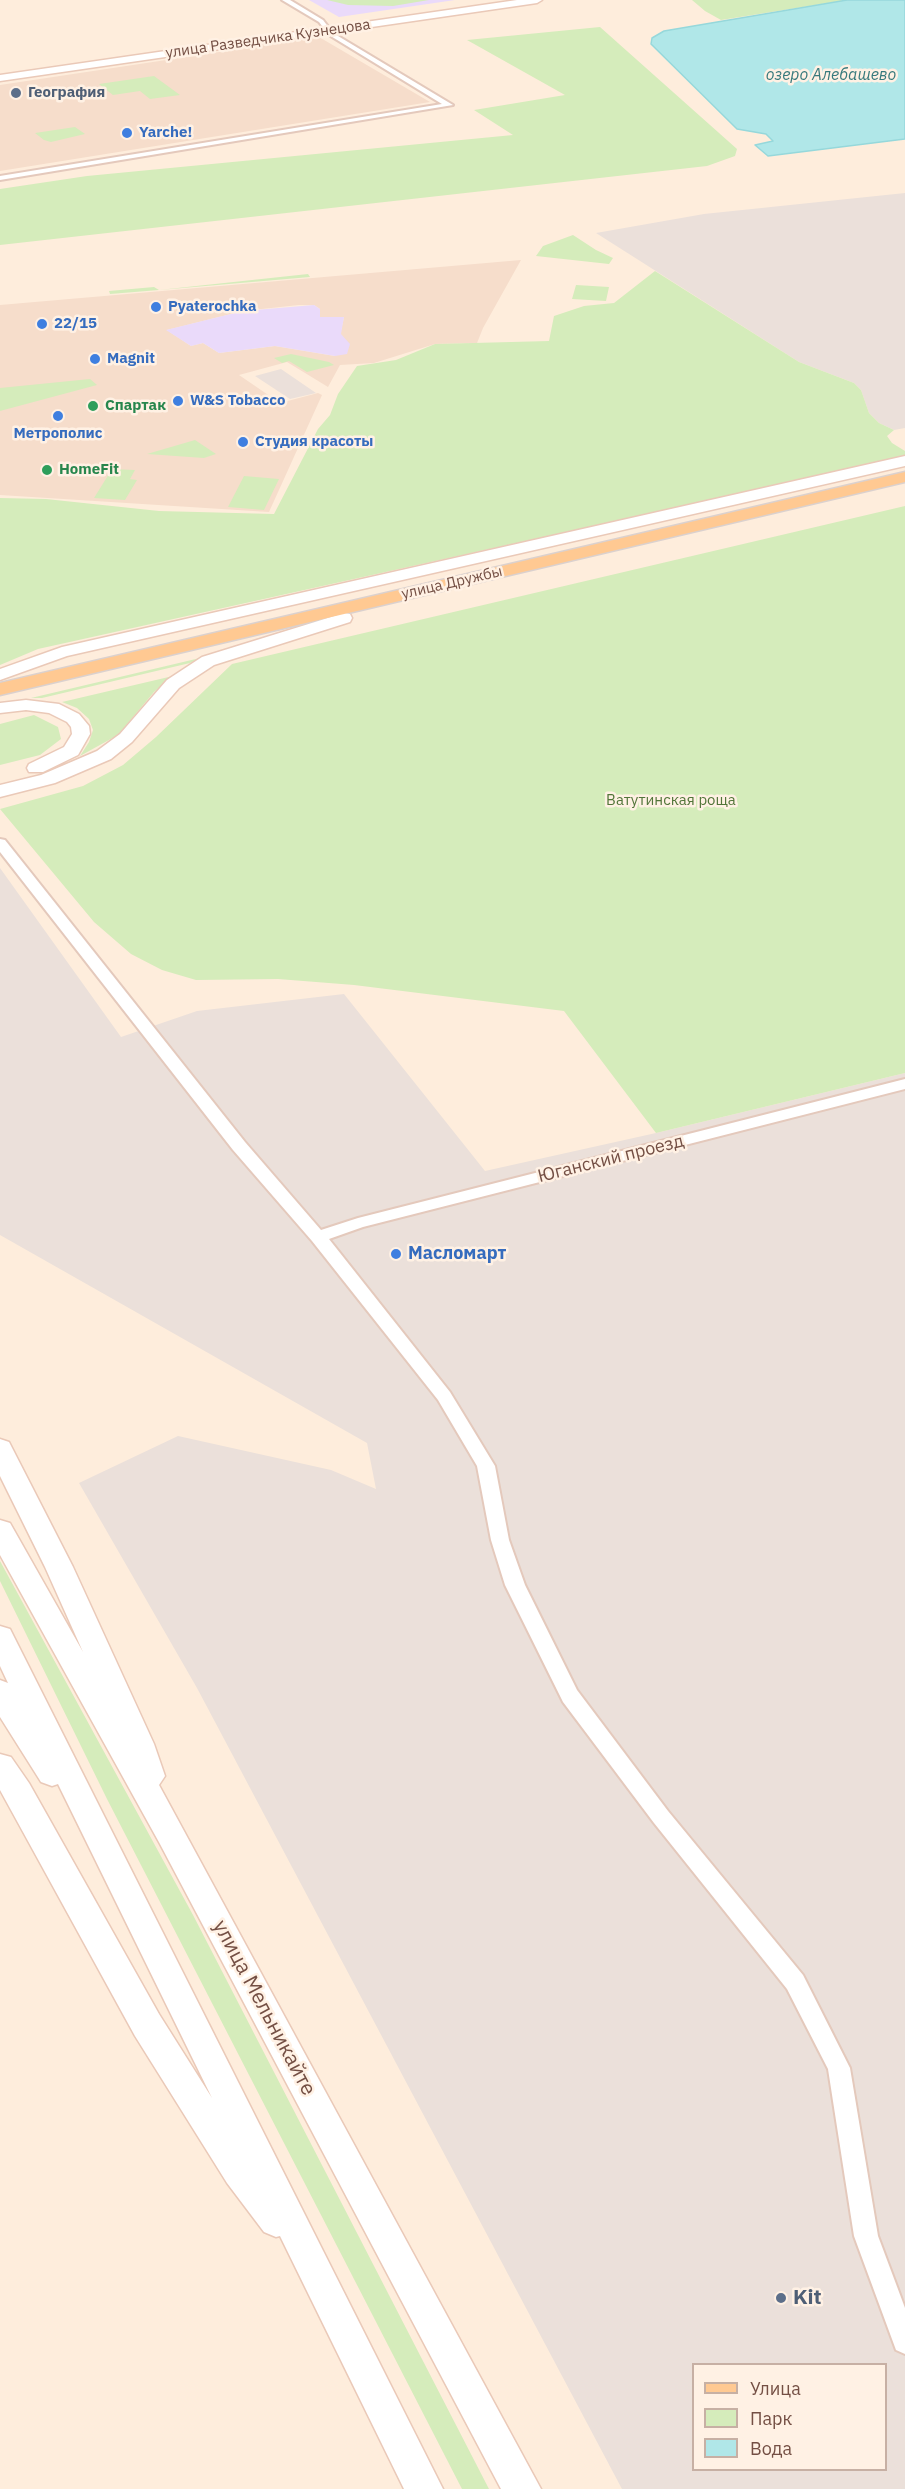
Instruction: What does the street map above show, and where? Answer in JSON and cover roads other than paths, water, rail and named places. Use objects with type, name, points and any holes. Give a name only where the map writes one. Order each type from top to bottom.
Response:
[{"type":"main road","name":"улица Разведчика Кузнецова","points":[[0,78],[495,0]]},
{"type":"main road","name":"улица Разведчика Кузнецова","points":[[0,73],[537,0]]},
{"type":"main road","points":[[0,675],[62,652],[905,461]]},
{"type":"main road","name":"улица Дружбы","points":[[6,688],[905,477]]},
{"type":"main road","name":"улица Дружбы","points":[[0,698],[905,488]]},
{"type":"main road","points":[[0,791],[48,779],[104,755],[126,738],[173,684],[208,661],[344,618]]},
{"type":"main road","points":[[0,708],[26,705],[53,708],[73,718],[80,726],[81,734],[71,751],[60,758],[45,765],[0,777]]},
{"type":"main road","points":[[0,1449],[59,1567],[139,1744],[171,1835]]},
{"type":"main road","name":"улица Мельникайте","points":[[0,1530],[171,1835],[522,2489]]},
{"type":"main road","points":[[0,1637],[424,2489]]},
{"type":"main road","points":[[0,1692],[111,1864]]},
{"type":"main road","points":[[0,1766],[18,1792],[147,2025],[239,2171],[315,2273]]},
{"type":"street","points":[[0,178],[449,105],[331,34],[327,27],[285,0]]},
{"type":"street","points":[[0,843],[239,1146],[318,1237],[444,1396],[486,1466],[500,1540],[515,1585],[570,1696],[661,1817],[795,1982],[839,2068],[866,2236],[905,2341]]},
{"type":"street","name":"Юганский проезд","points":[[318,1237],[358,1223],[905,1084]]},
{"type":"water","name":"озеро Алебашево","points":[[847,0],[905,0],[905,139],[768,156],[755,145],[773,141],[766,134],[737,129],[651,44],[652,38],[664,31]]},
{"type":"place","name":"География","points":[[16,93]]},
{"type":"place","name":"Yarche!","points":[[127,133]]},
{"type":"place","name":"Pyaterochka","points":[[156,307]]},
{"type":"place","name":"22/15","points":[[42,324]]},
{"type":"place","name":"Magnit","points":[[95,359]]},
{"type":"place","name":"W&S Tobacco","points":[[178,401]]},
{"type":"place","name":"Спартак","points":[[93,406]]},
{"type":"place","name":"Метрополис","points":[[58,416]]},
{"type":"place","name":"Студия красоты","points":[[243,442]]},
{"type":"place","name":"HomeFit","points":[[47,470]]},
{"type":"place","name":"Масломарт","points":[[396,1254]]},
{"type":"place","name":"Kit","points":[[781,2298]]},
{"type":"park label","name":"Ватутинская роща","points":[[671,801]]}]
